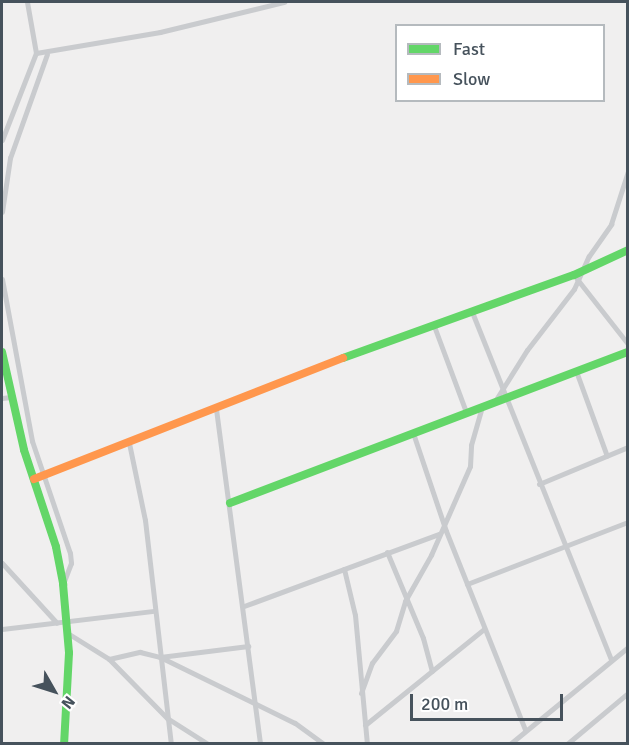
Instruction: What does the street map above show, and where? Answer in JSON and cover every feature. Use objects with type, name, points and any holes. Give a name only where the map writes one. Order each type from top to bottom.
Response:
[{"type":"street","points":[[2,140],[3,130],[36,53],[27,2]]},
{"type":"street","points":[[36,53],[47,54],[160,32],[284,2]]},
{"type":"street","points":[[2,212],[10,158],[47,54]]},
{"type":"street","points":[[230,503],[495,401],[504,393],[611,224],[627,171]]},
{"type":"street","points":[[582,270],[627,250]]},
{"type":"street","points":[[34,478],[216,409],[323,365],[576,277]]},
{"type":"street","points":[[576,277],[627,345]]},
{"type":"street","points":[[2,279],[30,432],[70,554],[71,563],[63,584]]},
{"type":"street","points":[[471,312],[566,546],[591,618],[611,660]]},
{"type":"street","points":[[434,326],[465,412]]},
{"type":"street","points":[[2,351],[11,397],[56,547],[63,584],[69,634],[64,744]]},
{"type":"street","points":[[504,393],[576,371],[627,352]]},
{"type":"street","points":[[576,371],[607,456]]},
{"type":"street","points":[[2,398],[11,397]]},
{"type":"street","points":[[361,693],[374,659],[396,631],[407,597],[470,466],[471,445],[483,406]]},
{"type":"street","points":[[216,409],[244,606],[260,744]]},
{"type":"street","points":[[413,433],[466,585],[525,730]]},
{"type":"street","points":[[129,443],[145,520],[166,718],[171,744]]},
{"type":"street","points":[[539,484],[627,447]]},
{"type":"street","points":[[466,585],[627,522]]},
{"type":"street","points":[[244,606],[446,531]]},
{"type":"street","points":[[387,552],[407,597],[432,671]]},
{"type":"street","points":[[2,563],[57,623]]},
{"type":"street","points":[[344,569],[355,615],[367,744]]},
{"type":"street","points":[[2,629],[154,611]]},
{"type":"street","points":[[365,725],[484,629]]},
{"type":"street","points":[[69,634],[109,659],[166,718],[208,744]]},
{"type":"street","points":[[160,657],[248,646]]},
{"type":"street","points":[[510,744],[627,647]]},
{"type":"street","points":[[109,659],[140,652],[160,657],[203,681],[255,702],[324,744]]},
{"type":"street","points":[[567,744],[627,693]]},
{"type":"traffic: fast","points":[[343,358],[574,275],[628,250]]},
{"type":"traffic: fast","points":[[2,352],[24,450],[56,547],[63,584],[69,653],[64,744]]},
{"type":"traffic: fast","points":[[230,503],[628,352]]},
{"type":"traffic: slow","points":[[34,479],[343,358]]}]
